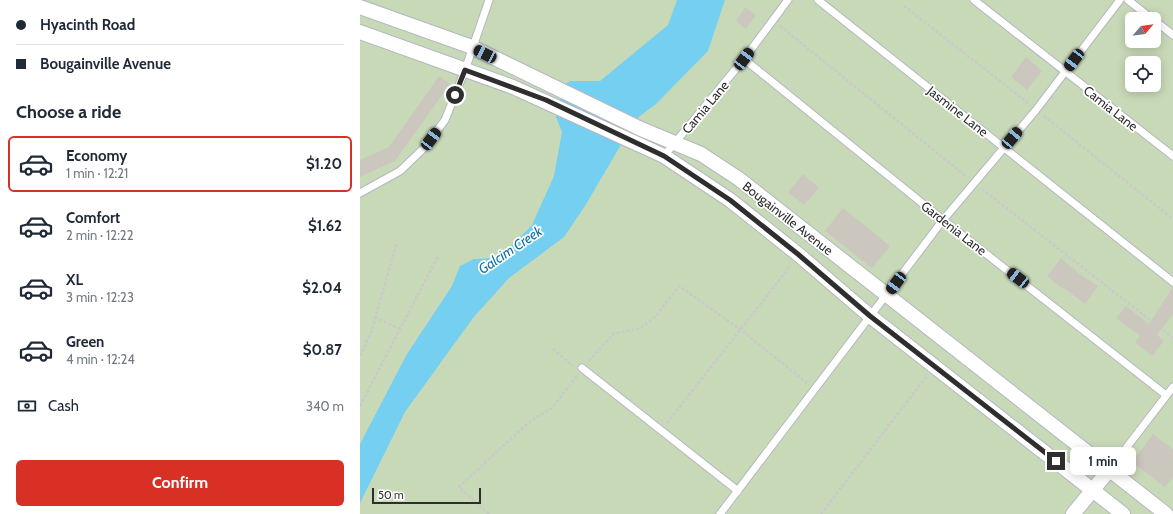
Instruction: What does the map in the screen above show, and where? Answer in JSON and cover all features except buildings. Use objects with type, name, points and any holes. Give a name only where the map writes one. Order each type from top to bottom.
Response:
[{"type":"street","name":"Bougainville Avenue","points":[[360,7],[472,47],[641,129],[701,154],[740,179],[886,296],[1166,514]]},
{"type":"street","name":"Bougainville Avenue","points":[[360,32],[546,100],[664,156],[730,200],[799,255],[870,316],[1123,514]]},
{"type":"street","points":[[1073,514],[1110,469]]},
{"type":"lane","points":[[360,193],[400,171],[424,148],[445,120],[465,70],[489,0]]},
{"type":"lane","name":"Camia Lane","points":[[664,156],[744,59],[788,0]]},
{"type":"lane","name":"Jasmine Lane","points":[[818,0],[1173,282]]},
{"type":"lane","name":"Camia Lane","points":[[974,0],[1173,156]]},
{"type":"lane","points":[[720,514],[943,220],[1065,72],[1120,0]]},
{"type":"lane","points":[[1128,0],[1143,12]]},
{"type":"lane","points":[[1161,26],[1173,35]]},
{"type":"lane","name":"Gardenia Lane","points":[[744,59],[943,220],[1166,395]]},
{"type":"lane","points":[[581,370],[661,430],[738,491]]},
{"type":"lane","points":[[1110,469],[1173,387]]},
{"type":"path","points":[[360,356],[371,333],[397,242]]},
{"type":"path","points":[[661,430],[799,255]]},
{"type":"path","points":[[360,406],[438,256]]},
{"type":"path","points":[[489,514],[459,486],[532,420],[552,408],[581,370],[613,334],[641,328],[655,317],[679,286],[741,330],[815,390]]},
{"type":"path","points":[[376,317],[400,329]]},
{"type":"path","points":[[553,349],[581,370]]},
{"type":"path","points":[[821,514],[935,366]]},
{"type":"green space","points":[[360,0],[1173,0],[1173,514],[360,514]]},
{"type":"water","name":"Galcim Creek","points":[[677,0],[725,0],[708,51],[656,104],[636,119],[585,206],[564,237],[509,278],[473,318],[405,412],[360,503],[360,444],[407,354],[452,286],[460,266],[474,259],[500,258],[532,225],[554,176],[562,132],[556,117],[564,85],[570,81],[600,81],[668,25]]},
{"type":"route","points":[[455,95],[465,70],[546,100],[664,156],[730,200],[799,255],[870,316],[1056,461]]}]
